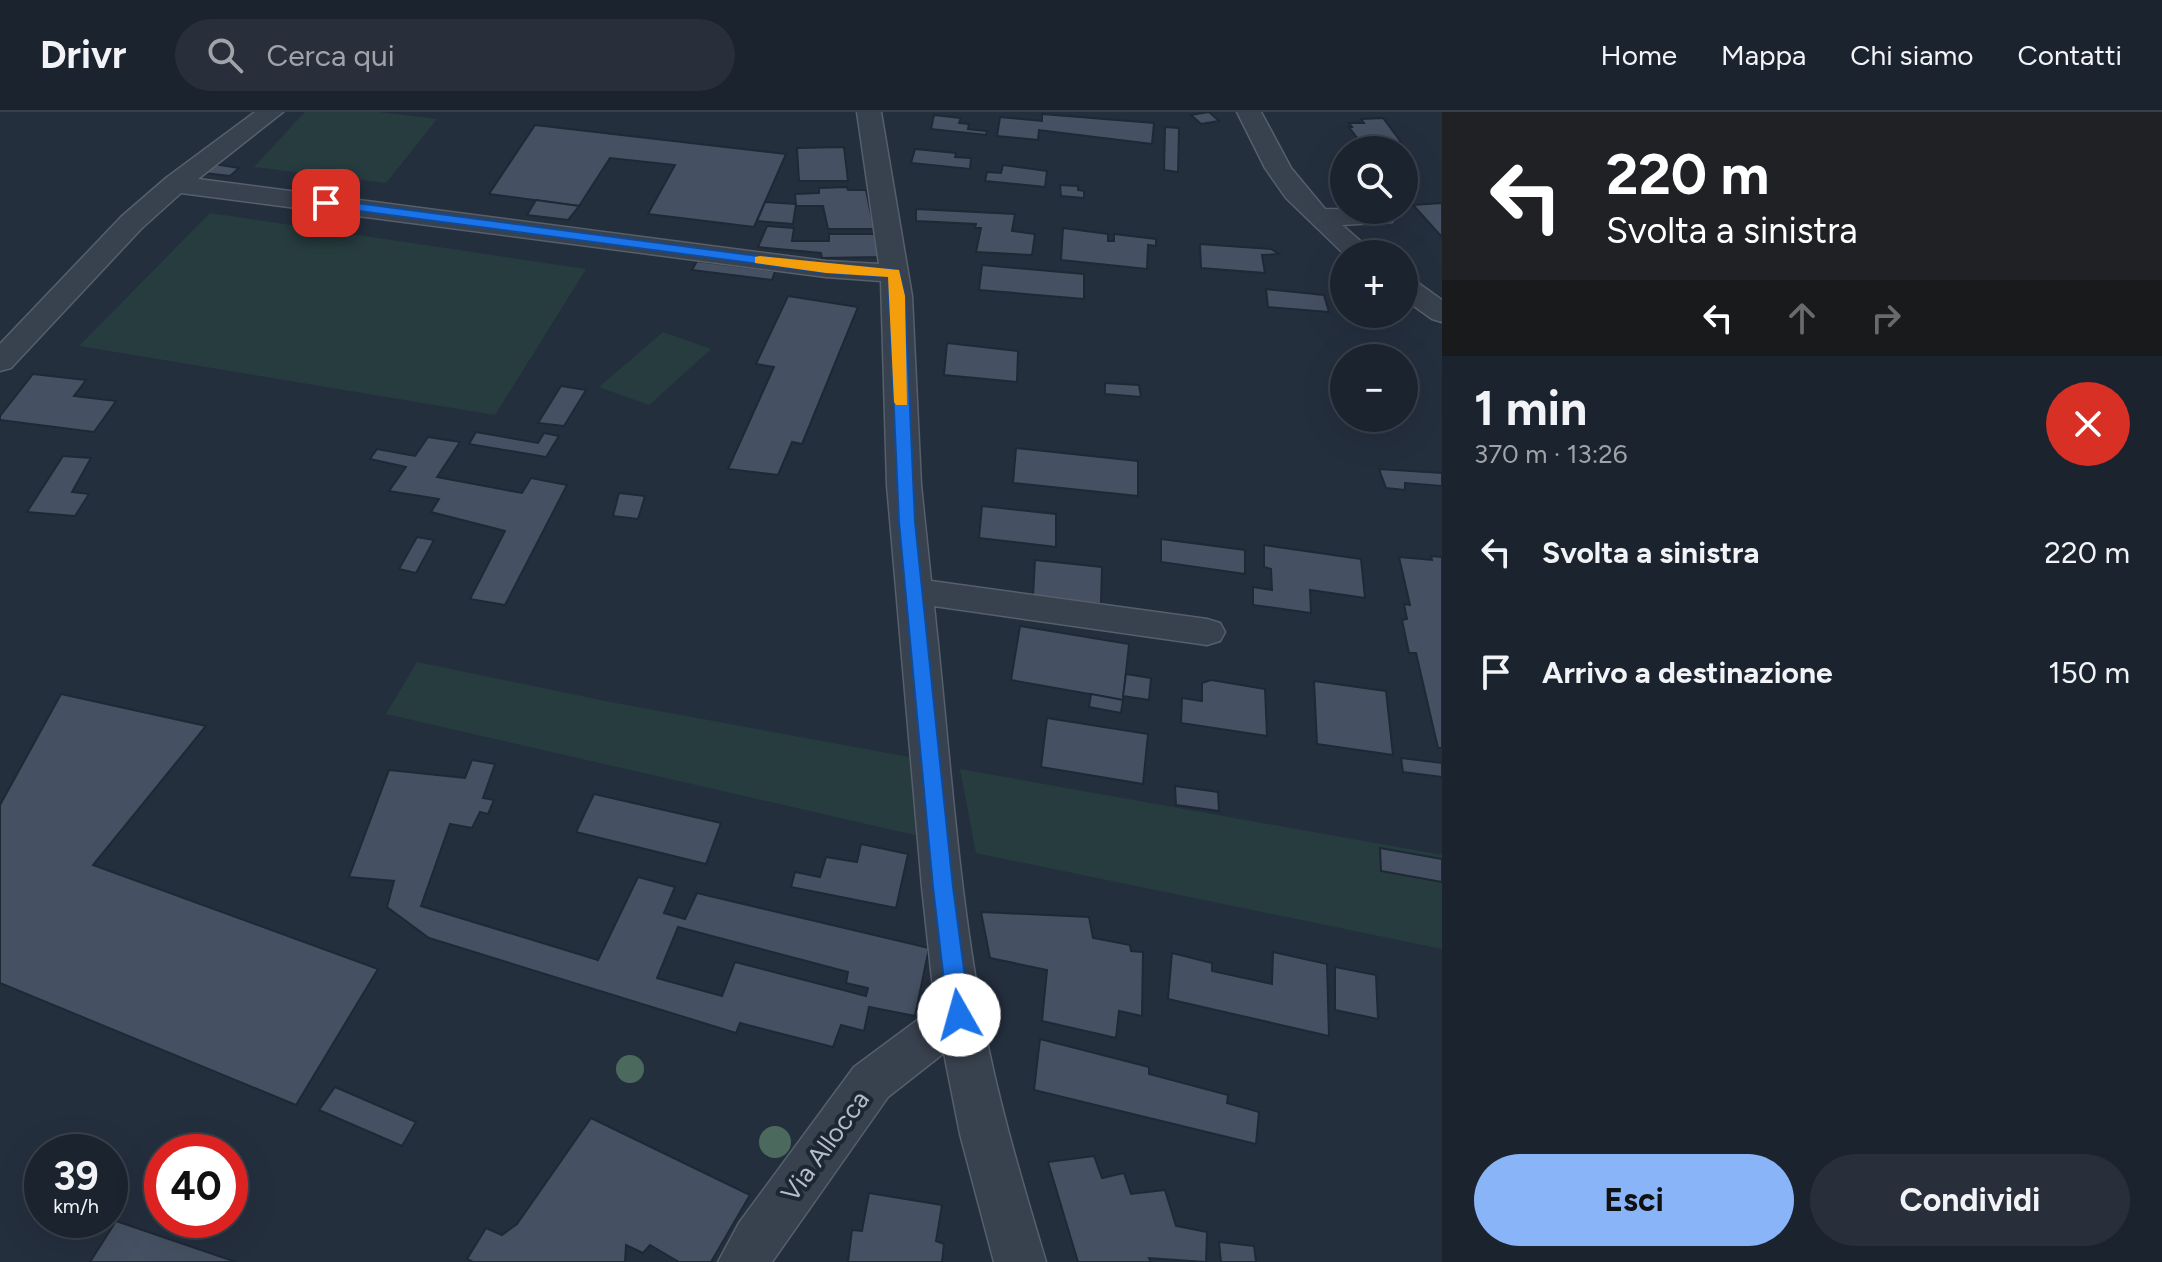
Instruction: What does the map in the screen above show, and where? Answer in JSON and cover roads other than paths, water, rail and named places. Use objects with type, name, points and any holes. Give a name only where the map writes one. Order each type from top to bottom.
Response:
[{"type":"street","points":[[0,362],[131,223],[175,184],[271,112]]},
{"type":"street","points":[[869,112],[898,296],[904,485],[943,887],[959,1015],[984,1134],[1020,1262]]},
{"type":"street","points":[[1249,112],[1278,168],[1320,217],[1345,240]]},
{"type":"street","points":[[175,184],[826,269],[894,273]]},
{"type":"street","points":[[1320,217],[1330,217]]},
{"type":"street","points":[[1418,296],[1442,313]]},
{"type":"street","points":[[915,591],[1207,632]]},
{"type":"street","name":"Via Allocca","points":[[744,1262],[871,1082],[959,1015]]}]
